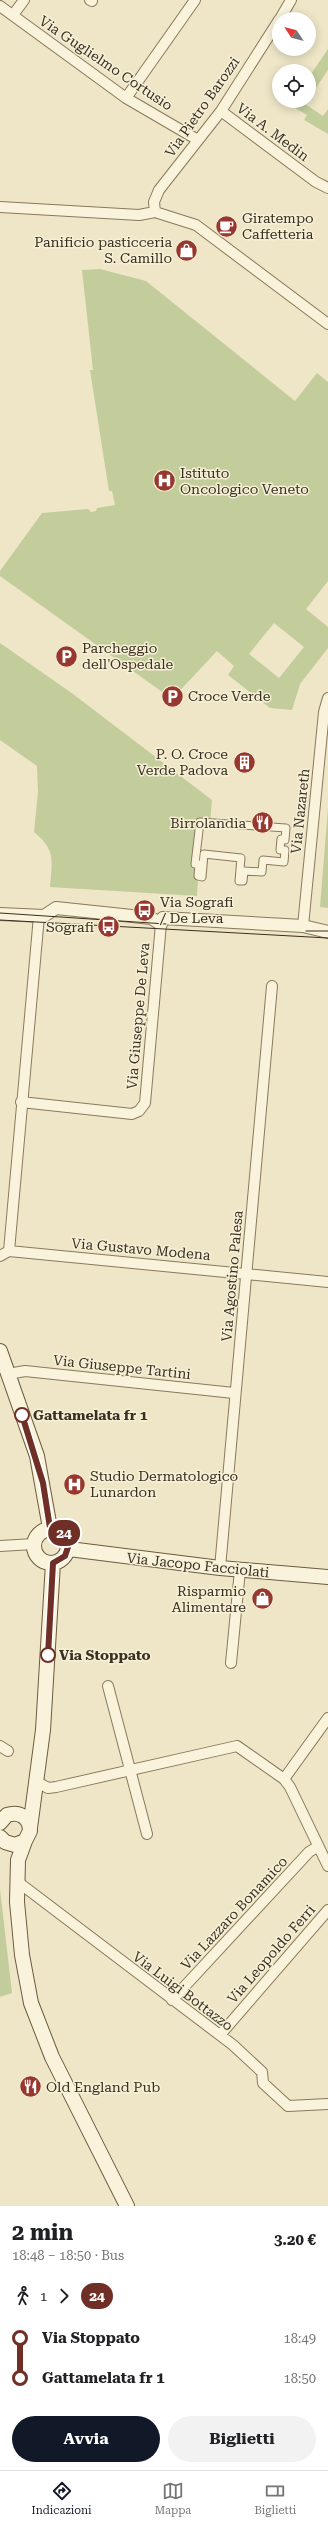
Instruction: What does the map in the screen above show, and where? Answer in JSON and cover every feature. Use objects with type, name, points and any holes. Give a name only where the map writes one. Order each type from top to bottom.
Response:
[{"type":"main road","points":[[0,1351],[4,1369],[37,1456],[50,1528]]},
{"type":"main road","points":[[50,1528],[64,1534],[69,1549],[60,1561],[53,1563],[41,1560],[37,1556],[34,1544],[39,1533],[50,1528]]},
{"type":"main road","name":"Via Jacopo Facciolati","points":[[69,1549],[220,1568],[328,1578]]},
{"type":"main road","points":[[53,1563],[44,1730],[28,1834],[18,1860],[22,1955],[37,2021],[52,2057],[127,2206]]},
{"type":"main road","points":[[6,1816],[25,1808],[36,1787]]},
{"type":"main road","points":[[6,1816],[25,1817],[28,1834]]},
{"type":"main road","points":[[1,1838],[15,1845],[28,1834]]},
{"type":"main road","points":[[1,1838],[14,1865],[18,1882]]},
{"type":"street","points":[[13,15],[24,0]]},
{"type":"street","points":[[126,98],[195,0]]},
{"type":"street","name":"Via Pietro Barozzi","points":[[282,12],[286,2]]},
{"type":"street","name":"Via Guglielmo Cortusio","points":[[0,6],[126,98],[198,140]]},
{"type":"street","name":"Via Pietro Barozzi","points":[[156,212],[154,202],[159,190],[221,111],[272,31]]},
{"type":"street","name":"Via A. Medin","points":[[221,111],[316,182],[328,188]]},
{"type":"street","points":[[0,206],[139,215],[156,212],[196,225],[328,324]]},
{"type":"street","name":"Via Nazareth","points":[[303,926],[324,712],[328,698]]},
{"type":"street","points":[[200,822],[286,828],[285,840],[281,839],[280,850],[284,850],[284,862],[263,860],[262,872],[244,871],[243,881],[239,881],[241,858],[204,854],[202,877],[198,876],[199,864],[195,864],[200,822]]},
{"type":"street","points":[[0,914],[44,916],[56,908],[151,918],[161,924],[163,918],[303,926],[328,932]]},
{"type":"street","points":[[4,1253],[21,1102],[39,916]]},
{"type":"street","name":"Via Giuseppe De Leva","points":[[21,1102],[132,1114],[139,1111],[145,1103],[161,924]]},
{"type":"street","name":"Via Agostino Palesa","points":[[220,1568],[234,1393],[247,1273],[272,986]]},
{"type":"street","name":"Via Gustavo Modena","points":[[4,1253],[247,1273],[328,1282]]},
{"type":"street","name":"Via Giuseppe Tartini","points":[[4,1369],[234,1393]]},
{"type":"street","points":[[0,1546],[34,1544]]},
{"type":"street","points":[[231,1663],[240,1570]]},
{"type":"street","points":[[108,1686],[147,1834]]},
{"type":"street","points":[[284,1780],[325,1731],[328,1718]]},
{"type":"street","points":[[36,1787],[48,1788],[84,1782],[131,1769],[237,1746],[284,1780],[296,1796],[317,1847],[328,1866]]},
{"type":"street","name":"Via Lazzaro Bonamico","points":[[172,2000],[309,1852],[317,1847]]},
{"type":"street","name":"Via Luigi Bottazzo","points":[[18,1882],[220,2035],[262,2072],[263,2083],[288,2106],[328,2104]]},
{"type":"street","name":"Via Leopoldo Ferri","points":[[220,2035],[328,1910]]},
{"type":"green space","points":[[328,49],[328,70],[316,88],[316,67]]},
{"type":"green space","points":[[295,108],[311,108],[323,116],[328,109],[328,134],[304,120],[307,115]]},
{"type":"green space","name":"Istituto Oncologico Veneto","points":[[100,269],[146,281],[295,401],[317,373],[328,382],[328,581],[306,609],[328,627],[328,648],[300,684],[292,710],[270,708],[228,675],[234,666],[217,651],[172,699],[0,576],[0,571],[42,513],[88,509],[91,512],[96,511],[97,508],[115,505],[112,491],[109,491],[90,370],[93,370],[82,270]],"holes":[[[274,623],[304,647],[279,678],[249,654]]]},
{"type":"green space","points":[[0,643],[73,694],[212,800],[210,823],[200,822],[195,863],[199,864],[197,896],[50,887],[51,856],[46,844],[34,832],[38,792],[37,766],[0,740]]},
{"type":"green space","points":[[328,808],[328,908],[320,907]]},
{"type":"green space","points":[[0,1889],[12,1993],[0,1997]]},
{"type":"tram line","points":[[0,913],[166,924]]},
{"type":"tram line","points":[[0,920],[328,938]]},
{"type":"tram line","points":[[306,931],[328,931]]},
{"type":"bus line","name":"24","points":[[22,1415],[37,1456],[48,1506],[50,1528],[56,1529],[64,1534],[69,1544],[69,1549],[65,1556],[60,1561],[53,1563],[48,1655]]},
{"type":"place","name":"Giratempo Caffetteria","points":[[227,226]]},
{"type":"place","name":"Panificio pasticceria S. Camillo","points":[[187,250]]},
{"type":"place","name":"Istituto Oncologico Veneto","points":[[164,481]]},
{"type":"place","name":"Parcheggio dell'Ospedale","points":[[66,656]]},
{"type":"place","name":"Croce Verde","points":[[172,696]]},
{"type":"place","name":"P. O. Croce Verde Padova","points":[[244,762]]},
{"type":"place","name":"Birrolandia","points":[[262,823]]},
{"type":"place","name":"Via Sografi / De Leva","points":[[144,910]]},
{"type":"place","name":"Sografi","points":[[109,927]]},
{"type":"place","name":"Gattamelata fr 1","points":[[22,1415]]},
{"type":"place","name":"Studio Dermatologico Lunardon","points":[[75,1484]]},
{"type":"place","name":"Risparmio Alimentare","points":[[262,1599]]},
{"type":"place","name":"Via Stoppato","points":[[48,1655]]},
{"type":"place","name":"Old England Pub","points":[[30,2087]]}]
